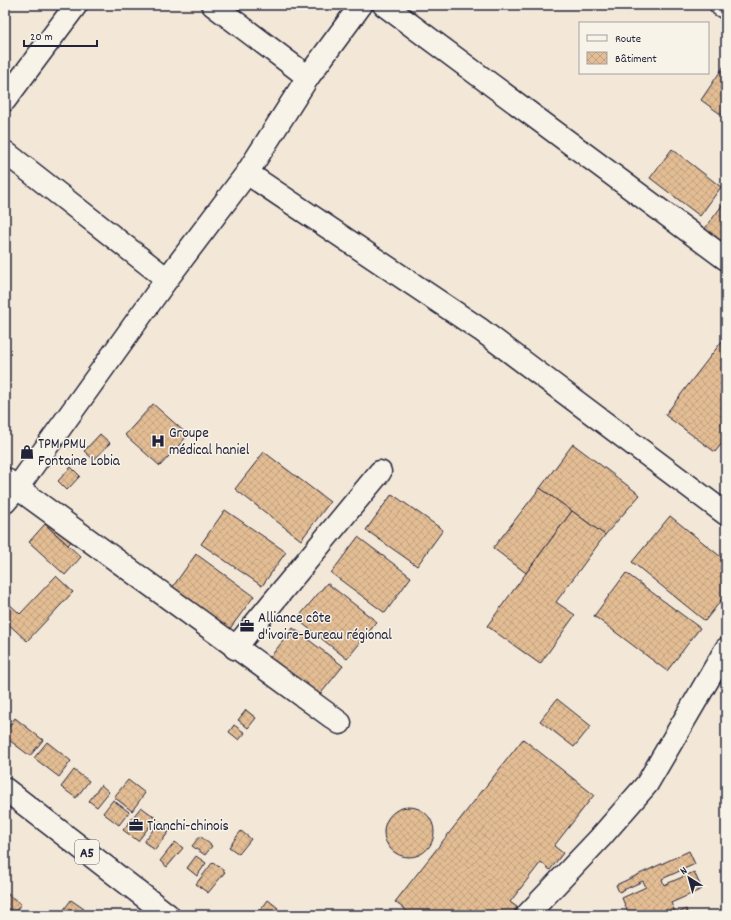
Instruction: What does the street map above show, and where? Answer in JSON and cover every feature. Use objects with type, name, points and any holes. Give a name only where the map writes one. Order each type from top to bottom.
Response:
[{"type":"street","points":[[5,100],[76,5]]},
{"type":"street","points":[[212,5],[308,77]]},
{"type":"street","points":[[340,723],[9,490],[246,173],[308,77],[361,5]]},
{"type":"street","points":[[384,5],[726,259]]},
{"type":"street","points":[[721,5],[726,8]]},
{"type":"street","points":[[5,152],[167,279]]},
{"type":"street","points":[[246,173],[480,330],[726,514]]},
{"type":"street","points":[[235,648],[380,472]]},
{"type":"street","points":[[527,915],[600,838],[647,784],[726,649]]},
{"type":"street","name":"A5","points":[[5,789],[168,915]]},
{"type":"building","points":[[726,63],[726,118],[701,100]]},
{"type":"building","points":[[672,149],[721,187],[700,216],[650,178]]},
{"type":"building","points":[[726,200],[726,245],[704,230]]},
{"type":"building","points":[[726,336],[726,438],[715,452],[665,415]]},
{"type":"building","points":[[153,404],[188,435],[160,466],[125,435]]},
{"type":"building","points":[[100,434],[110,443],[94,460],[84,451]]},
{"type":"building","points":[[573,444],[640,495],[605,535],[540,488]]},
{"type":"building","points":[[264,452],[330,502],[301,540],[235,489]]},
{"type":"building","points":[[71,467],[80,476],[67,490],[58,481]]},
{"type":"building","points":[[540,488],[572,511],[526,573],[493,548]]},
{"type":"building","points":[[392,494],[443,530],[417,566],[366,530]]},
{"type":"building","points":[[60,508],[83,528],[68,545],[45,524]]},
{"type":"building","points":[[225,510],[286,552],[262,586],[201,544]]},
{"type":"building","points":[[572,511],[605,535],[556,602],[575,615],[540,664],[487,626]]},
{"type":"building","points":[[670,516],[726,561],[726,594],[705,621],[632,562]]},
{"type":"building","points":[[45,524],[81,557],[65,575],[29,542]]},
{"type":"building","points":[[358,537],[411,577],[385,613],[331,573]]},
{"type":"building","points":[[196,554],[254,596],[226,634],[169,592]]},
{"type":"building","points":[[626,573],[700,628],[667,671],[594,616]]},
{"type":"building","points":[[56,576],[73,592],[27,641],[5,621],[5,600],[20,614]]},
{"type":"building","points":[[327,583],[377,622],[347,659],[297,619]]},
{"type":"building","points":[[293,628],[343,666],[314,702],[264,665]]},
{"type":"building","points":[[557,699],[591,726],[574,747],[540,721]]},
{"type":"building","points":[[246,710],[256,718],[248,728],[238,720]]},
{"type":"building","points":[[15,718],[43,740],[30,756],[5,737],[5,732]]},
{"type":"building","points":[[234,725],[245,733],[239,740],[229,732]]},
{"type":"building","points":[[523,739],[594,795],[554,846],[563,853],[550,870],[541,862],[510,902],[517,907],[511,915],[412,915],[395,902]]},
{"type":"building","points":[[47,742],[71,761],[59,777],[34,758]]},
{"type":"building","points":[[74,770],[89,781],[76,798],[61,787]]},
{"type":"building","points":[[128,780],[145,793],[132,811],[114,797]]},
{"type":"building","points":[[101,785],[109,792],[97,807],[89,801]]},
{"type":"building","points":[[113,800],[129,812],[119,825],[103,813]]},
{"type":"building","points":[[141,807],[156,818],[138,841],[123,830]]},
{"type":"building","points":[[404,807],[414,807],[427,814],[434,827],[434,837],[427,850],[414,857],[404,857],[395,853],[388,846],[384,837],[384,827],[388,818],[395,811]]},
{"type":"building","points":[[160,821],[171,829],[155,850],[144,842]]},
{"type":"building","points":[[241,831],[251,839],[239,854],[229,847]]},
{"type":"building","points":[[200,836],[212,846],[205,855],[192,846]]},
{"type":"building","points":[[175,842],[183,848],[167,867],[160,861]]},
{"type":"building","points":[[689,851],[695,864],[662,879],[664,885],[694,872],[702,889],[671,903],[676,914],[686,909],[688,915],[629,915],[622,898],[646,887],[643,881],[619,892],[616,885]]},
{"type":"building","points":[[196,856],[206,863],[197,876],[187,868]]},
{"type":"building","points":[[213,862],[225,872],[208,893],[196,884]]},
{"type":"building","points":[[5,892],[21,904],[13,915],[5,915]]},
{"type":"building","points":[[71,900],[84,909],[79,915],[60,915]]},
{"type":"building","points":[[268,900],[278,908],[273,915],[257,915]]},
{"type":"place","name":"Groupe médical haniel","points":[[158,441]]},
{"type":"place","name":"TPM PMU Fontaine Lobia","points":[[27,452]]},
{"type":"place","name":"Alliance côte d'ivoire-Bureau régional","points":[[247,626]]},
{"type":"place","name":"Tianchi-chinois","points":[[136,825]]}]
